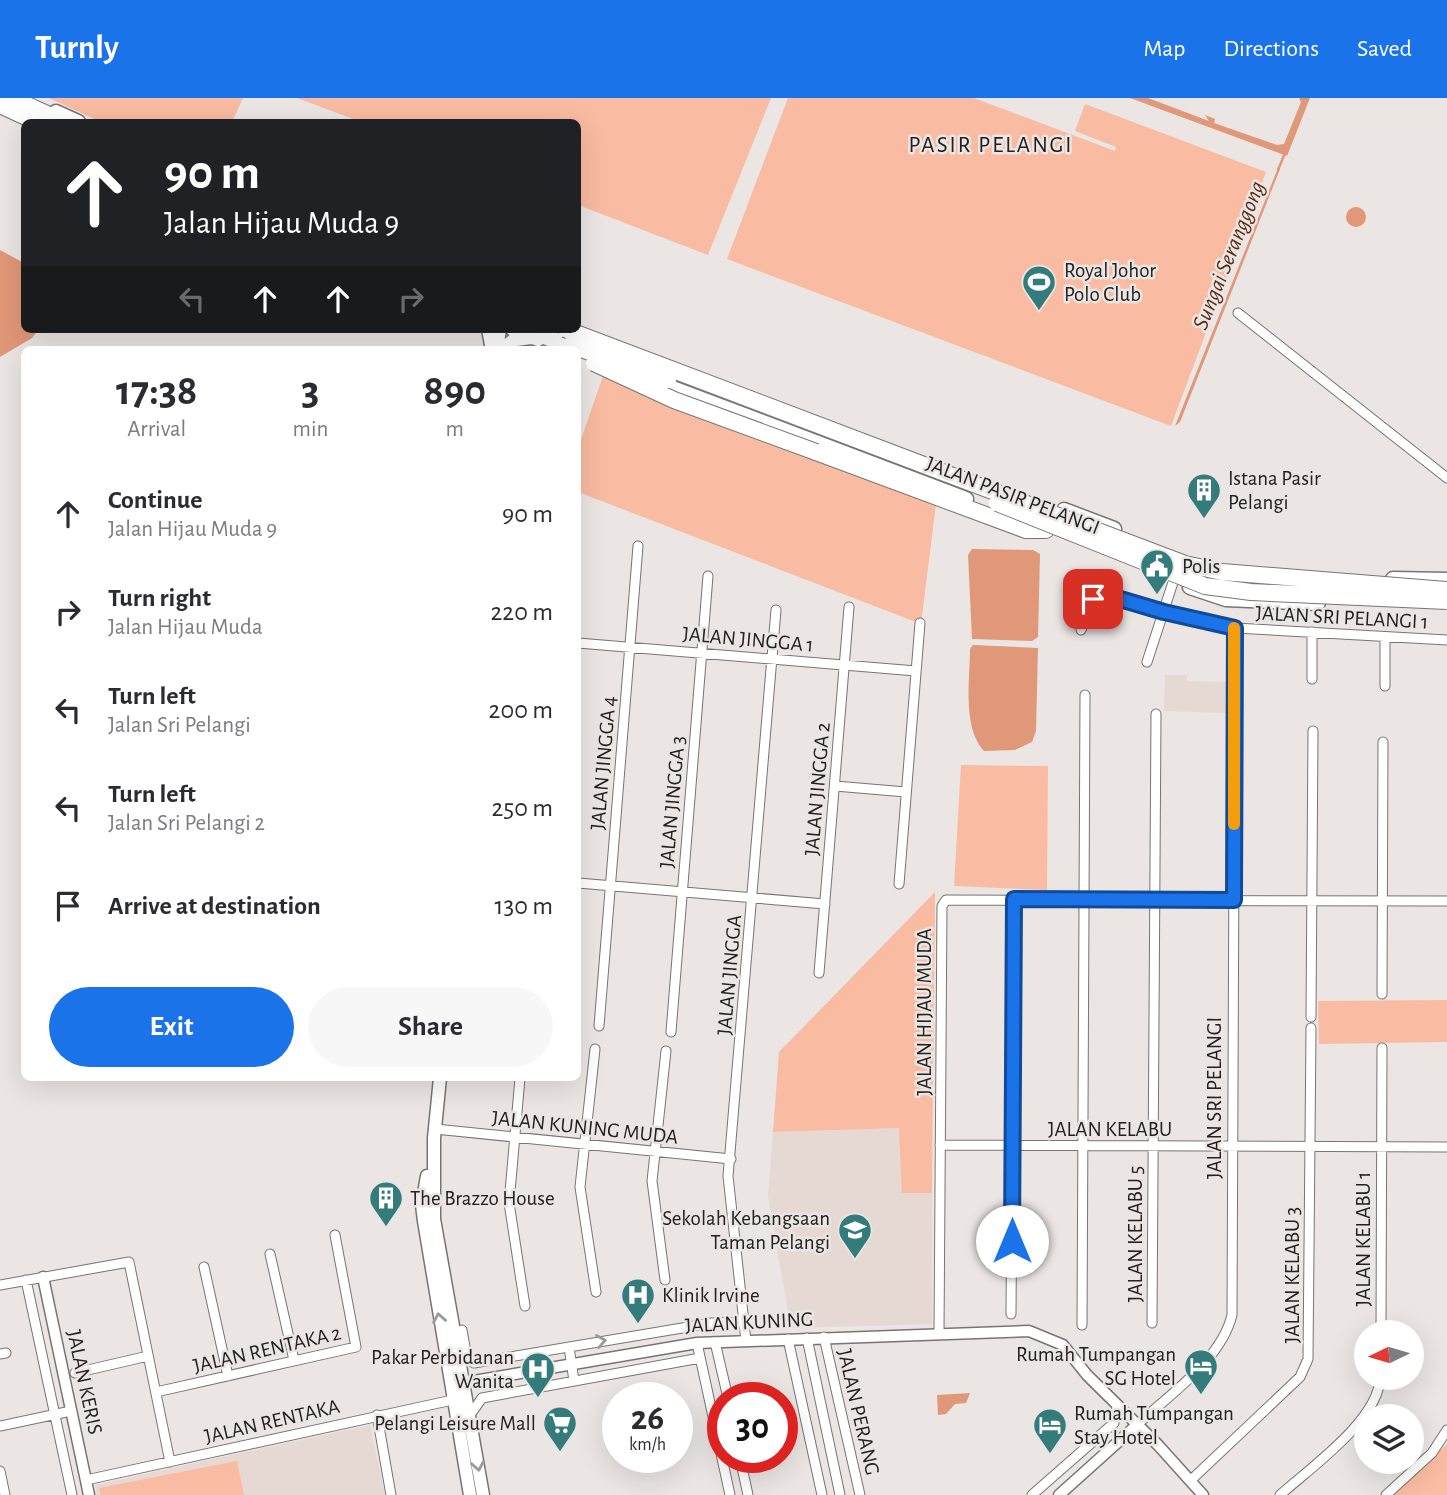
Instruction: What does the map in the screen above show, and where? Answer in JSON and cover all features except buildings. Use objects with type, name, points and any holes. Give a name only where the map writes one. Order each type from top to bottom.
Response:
[{"type":"highway","points":[[12,98],[58,119]]},
{"type":"highway","points":[[0,105],[30,119]]},
{"type":"highway","points":[[530,333],[564,346]]},
{"type":"highway","points":[[576,333],[1185,564],[1222,572],[1447,590]]},
{"type":"highway","points":[[581,353],[1000,505],[1205,586],[1251,592],[1447,601]]},
{"type":"highway","points":[[581,355],[674,400],[1026,530],[1046,530]]},
{"type":"main road","points":[[27,98],[72,119]]},
{"type":"main road","points":[[0,114],[21,124]]},
{"type":"main road","name":"JALAN PASIR PELANGI","points":[[581,330],[1181,555],[1237,570],[1447,580]]},
{"type":"main road","points":[[506,346],[530,333]]},
{"type":"main road","name":"JALAN PASIR PELANGI","points":[[581,353],[1208,594],[1244,601],[1447,608]]},
{"type":"main road","points":[[440,1081],[422,1205],[460,1399],[470,1495]]},
{"type":"main road","points":[[460,1399],[469,1418],[483,1495]]},
{"type":"street","points":[[1238,313],[1447,478]]},
{"type":"street","name":"JALAN JINGGA 4","points":[[599,1026],[638,546]]},
{"type":"street","points":[[1147,662],[1181,555]]},
{"type":"street","name":"JALAN JINGGA 3","points":[[671,1032],[708,576]]},
{"type":"street","name":"JALAN SRI PELANGI 1","points":[[1081,630],[1093,599],[1100,593],[1164,612],[1235,628],[1447,640]]},
{"type":"street","name":"JALAN JINGGA 2","points":[[820,973],[849,607]]},
{"type":"street","name":"JALAN JINGGA","points":[[746,1341],[727,1187],[776,610]]},
{"type":"street","points":[[899,884],[920,623]]},
{"type":"street","name":"JALAN SRI PELANGI","points":[[1059,1495],[1213,1351],[1230,1323],[1235,628]]},
{"type":"street","points":[[1312,632],[1312,679]]},
{"type":"street","points":[[1385,637],[1385,686]]},
{"type":"street","name":"JALAN JINGGA 1","points":[[581,643],[916,671]]},
{"type":"street","points":[[1082,1325],[1085,695]]},
{"type":"street","name":"JALAN KELABU 5","points":[[1152,1323],[1156,714]]},
{"type":"street","points":[[1311,1017],[1313,731]]},
{"type":"street","points":[[1382,994],[1383,742]]},
{"type":"street","points":[[835,786],[906,792]]},
{"type":"street","points":[[581,883],[825,904]]},
{"type":"street","name":"JALAN HIJAU MUDA","points":[[939,1333],[942,906],[950,898],[1447,901]]},
{"type":"street","points":[[1011,1314],[1014,899]]},
{"type":"street","name":"JALAN KELABU 3","points":[[1190,1481],[1300,1377],[1306,1367],[1310,1351],[1311,1028]]},
{"type":"street","name":"JALAN KELABU 1","points":[[1381,1320],[1382,1048]]},
{"type":"street","points":[[595,1049],[581,1198],[596,1292]]},
{"type":"street","points":[[665,1280],[653,1200],[655,1152],[666,1051]]},
{"type":"street","points":[[520,1081],[509,1203],[525,1306]]},
{"type":"street","name":"JALAN KUNING MUDA","points":[[434,1133],[731,1159]]},
{"type":"street","name":"JALAN KELABU","points":[[940,1145],[1447,1147]]},
{"type":"street","name":"JALAN RENTAKA 2","points":[[156,1392],[356,1347],[335,1235]]},
{"type":"street","points":[[270,1254],[294,1360]]},
{"type":"street","points":[[0,1285],[129,1262],[170,1462]]},
{"type":"street","points":[[204,1267],[228,1376]]},
{"type":"street","name":"JALAN KERIS","points":[[43,1277],[89,1495]]},
{"type":"street","points":[[26,1280],[72,1495]]},
{"type":"street","points":[[461,1330],[467,1358],[474,1363],[652,1332],[712,1323],[745,1322]]},
{"type":"street","name":"JALAN KUNING","points":[[457,1384],[697,1343],[1011,1331],[1043,1334],[1063,1345],[1117,1407],[1138,1424],[1203,1495]]},
{"type":"street","points":[[652,1332],[656,1348]]},
{"type":"street","name":"JALAN PERANG","points":[[824,1337],[860,1495]]},
{"type":"street","name":"JALAN PERANG","points":[[807,1338],[840,1495]]},
{"type":"street","points":[[788,1339],[822,1495]]},
{"type":"street","points":[[715,1342],[724,1382]]},
{"type":"street","points":[[697,1343],[707,1391]]},
{"type":"street","points":[[569,1347],[574,1381]]},
{"type":"street","points":[[75,1373],[148,1356]]},
{"type":"street","points":[[469,1418],[475,1404],[482,1398],[700,1358]]},
{"type":"street","name":"JALAN KUNING","points":[[1082,1366],[1120,1399],[1134,1414],[1138,1424]]},
{"type":"street","points":[[1280,1495],[1364,1417],[1377,1399],[1378,1390]]},
{"type":"street","name":"JALAN RENTAKA","points":[[86,1480],[460,1399]]},
{"type":"street","points":[[1032,1495],[1114,1423],[1117,1407]]},
{"type":"street","points":[[0,1426],[71,1411]]},
{"type":"street","points":[[377,1415],[391,1495]]},
{"type":"street","points":[[1386,1495],[1432,1453],[1447,1430]]},
{"type":"street","points":[[811,1446],[829,1443]]},
{"type":"street","points":[[832,1460],[851,1457]]},
{"type":"street","points":[[0,1471],[3,1492]]},
{"type":"street","points":[[725,1473],[730,1495]]},
{"type":"street","points":[[744,1473],[748,1495]]},
{"type":"shaded area","points":[[49,98],[243,98],[233,119],[94,119]]},
{"type":"shaded area","points":[[297,98],[771,98],[708,255],[581,206],[581,119],[353,119]]},
{"type":"shaded area","name":"Royal Johor Polo Club","points":[[788,98],[974,98],[1115,151],[1116,147],[1075,131],[1085,104],[1266,172],[1171,426],[727,259]]},
{"type":"shaded area","points":[[1130,98],[1148,98],[1209,121],[1205,115],[1215,119],[1214,123],[1277,145],[1284,144],[1301,102],[1299,98],[1310,98],[1287,156]]},
{"type":"shaded area","points":[[1278,168],[1280,169],[1180,422],[1175,426]]},
{"type":"shaded area","points":[[1356,207],[1363,210],[1366,217],[1363,224],[1356,227],[1349,224],[1346,217],[1349,210]]},
{"type":"shaded area","points":[[0,250],[21,261],[21,333],[36,333],[0,357]]},
{"type":"shaded area","points":[[604,373],[936,504],[921,624],[581,493],[581,439]]},
{"type":"shaded area","points":[[972,549],[1033,550],[1040,554],[1038,637],[1032,641],[972,639],[968,555]]},
{"type":"shaded area","points":[[973,645],[1038,648],[1036,731],[1032,742],[1015,750],[984,751],[977,741],[969,703],[970,649]]},
{"type":"shaded area","points":[[1165,675],[1187,675],[1187,681],[1227,682],[1226,713],[1164,711]]},
{"type":"shaded area","points":[[961,765],[1048,766],[1047,890],[954,886]]},
{"type":"shaded area","points":[[935,892],[932,1193],[902,1193],[899,1128],[773,1132],[779,1052]]},
{"type":"shaded area","points":[[1447,1000],[1447,1042],[1319,1044],[1318,1001]]},
{"type":"shaded area","name":"Sekolah Kebangsaan Taman Pelangi","points":[[932,1127],[932,1324],[791,1328],[768,1196],[773,1132]]},
{"type":"shaded area","points":[[970,1393],[966,1403],[955,1404],[946,1414],[938,1415],[937,1395]]},
{"type":"shaded area","points":[[370,1425],[385,1495],[97,1495],[95,1485]]},
{"type":"shaded area","points":[[1447,1444],[1447,1495],[1394,1495],[1416,1474],[1424,1474],[1424,1466]]},
{"type":"shaded area","points":[[237,1461],[244,1495],[101,1495],[99,1488]]},
{"type":"waterway","name":"Sungai Seranggong","points":[[1278,170],[1285,153]]},
{"type":"slow traffic","points":[[1234,628],[1234,824]]},
{"type":"place","name":"Royal Johor Polo Club","points":[[1039,312]]},
{"type":"place","name":"Istana Pasir Pelangi","points":[[1204,520]]},
{"type":"place","name":"Polis","points":[[1157,596]]},
{"type":"place","name":"The Brazzo House","points":[[386,1228]]},
{"type":"place","name":"Sekolah Kebangsaan Taman Pelangi","points":[[855,1260]]},
{"type":"place","name":"Klinik Irvine","points":[[638,1325]]},
{"type":"place","name":"Rumah Tumpangan SG Hotel","points":[[1201,1396]]},
{"type":"place","name":"Pakar Perbidanan Wanita","points":[[538,1399]]},
{"type":"place","name":"Pelangi Leisure Mall","points":[[560,1453]]},
{"type":"place","name":"Rumah Tumpangan Stay Hotel","points":[[1050,1455]]},
{"type":"district","name":"PASIR PELANGI","points":[[991,144]]},
{"type":"route","points":[[1012,1241],[1014,899],[1234,900],[1235,628],[1164,612],[1100,593],[1093,599]]}]
